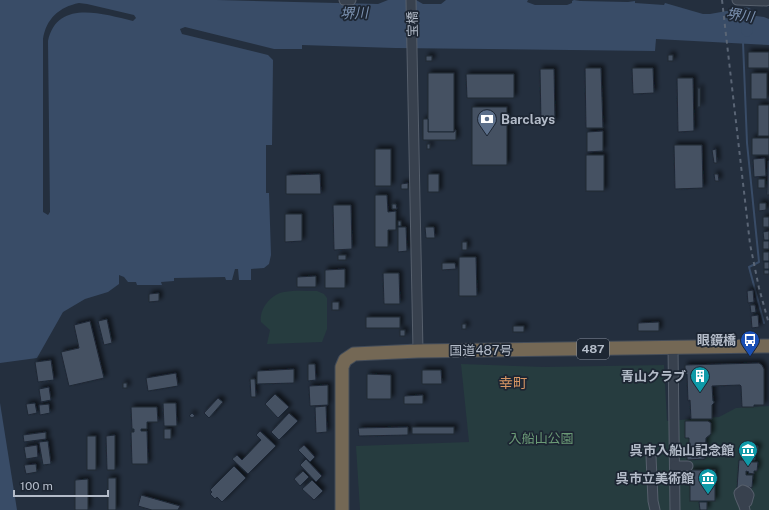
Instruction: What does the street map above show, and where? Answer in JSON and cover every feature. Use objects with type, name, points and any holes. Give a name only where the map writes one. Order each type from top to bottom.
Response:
[{"type":"highway","name":"国道487号","points":[[342,510],[342,367],[346,360],[354,354],[418,351],[769,346]]},
{"type":"street","points":[[344,0],[351,0]]},
{"type":"street","name":"宝橋","points":[[411,0],[418,351]]},
{"type":"street","points":[[737,0],[769,0]]},
{"type":"street","points":[[673,348],[675,510]]},
{"type":"street","points":[[651,456],[653,501],[655,510]]},
{"type":"street","points":[[675,466],[688,466]]},
{"type":"green space","points":[[317,291],[324,294],[327,298],[327,329],[322,342],[267,344],[270,330],[261,322],[261,317],[264,307],[270,299],[279,293],[284,292]]},
{"type":"green space","name":"入船山公園","points":[[461,364],[544,367],[664,365],[667,421],[719,417],[736,408],[769,406],[769,510],[360,510],[356,446],[469,442]]},
{"type":"water","name":"堺川","points":[[0,0],[217,0],[378,4],[388,0],[416,0],[423,4],[441,4],[446,0],[528,0],[527,2],[535,5],[567,5],[572,3],[574,0],[635,1],[635,3],[664,5],[665,3],[703,14],[732,10],[741,14],[769,19],[769,45],[656,39],[655,51],[395,48],[302,45],[302,49],[274,49],[185,27],[180,29],[182,34],[268,55],[273,60],[272,145],[266,145],[266,193],[269,193],[271,255],[269,264],[264,268],[251,269],[251,280],[239,280],[238,269],[235,269],[232,280],[226,280],[225,277],[174,278],[174,281],[161,282],[162,285],[137,285],[136,282],[128,282],[124,277],[119,275],[119,284],[108,292],[85,299],[63,312],[37,358],[0,363]],"holes":[[[79,3],[134,15],[136,18],[133,21],[107,15],[82,13],[70,15],[60,19],[53,28],[48,41],[50,212],[48,215],[43,212],[43,39],[50,20],[60,11]]]},
{"type":"water","points":[[0,403],[17,510],[0,510]]},
{"type":"building","points":[[748,52],[769,52],[769,68],[748,68]]},
{"type":"building","points":[[668,55],[673,55],[673,61],[668,61]]},
{"type":"building","points":[[426,56],[432,56],[432,61],[426,61]]},
{"type":"building","points":[[585,68],[601,68],[603,128],[586,128]]},
{"type":"building","points":[[632,68],[653,68],[654,93],[633,94]]},
{"type":"building","points":[[540,69],[554,69],[555,122],[541,122]]},
{"type":"building","points":[[428,73],[454,73],[454,132],[428,132]]},
{"type":"building","points":[[751,73],[767,73],[767,99],[751,99]]},
{"type":"building","points":[[466,74],[514,74],[514,98],[467,98]]},
{"type":"building","points":[[677,78],[693,78],[694,131],[678,132]]},
{"type":"building","points":[[698,88],[700,88],[700,107],[698,107]]},
{"type":"building","points":[[758,105],[769,105],[769,136],[758,136]]},
{"type":"building","points":[[472,107],[507,107],[507,165],[472,165]]},
{"type":"building","points":[[423,119],[428,119],[428,132],[454,132],[456,130],[456,140],[423,140]]},
{"type":"building","points":[[603,131],[603,151],[587,152],[587,132]]},
{"type":"building","points":[[752,138],[769,138],[769,155],[752,155]]},
{"type":"building","points":[[427,144],[430,144],[430,149],[427,149]]},
{"type":"building","points":[[674,145],[702,145],[703,188],[675,189]]},
{"type":"building","points":[[375,149],[391,149],[391,186],[375,186]]},
{"type":"building","points":[[716,149],[717,163],[714,163],[712,150]]},
{"type":"building","points":[[586,155],[604,155],[604,191],[586,191]]},
{"type":"building","points":[[765,158],[766,176],[754,177],[753,159]]},
{"type":"building","points":[[769,160],[769,195],[767,195],[768,161]]},
{"type":"building","points":[[320,174],[321,194],[286,194],[286,175]]},
{"type":"building","points":[[428,174],[439,174],[439,192],[428,192]]},
{"type":"building","points":[[714,174],[718,174],[719,181],[715,181]]},
{"type":"building","points":[[758,179],[765,179],[765,188],[758,188]]},
{"type":"building","points":[[408,183],[408,189],[401,189],[401,184]]},
{"type":"building","points":[[375,195],[387,195],[388,212],[396,211],[396,230],[388,230],[388,247],[375,247]]},
{"type":"building","points":[[759,203],[766,203],[766,210],[759,211]]},
{"type":"building","points":[[392,204],[396,204],[397,209],[392,209]]},
{"type":"building","points":[[333,205],[351,205],[352,249],[334,250]]},
{"type":"building","points":[[285,214],[302,214],[302,241],[285,242]]},
{"type":"building","points":[[763,217],[769,217],[769,227],[763,227]]},
{"type":"building","points":[[398,221],[401,221],[401,226],[398,226]]},
{"type":"building","points":[[398,227],[406,227],[407,251],[398,252]]},
{"type":"building","points":[[425,227],[434,227],[435,238],[426,238]]},
{"type":"building","points":[[769,231],[769,240],[764,240],[763,232]]},
{"type":"building","points":[[763,241],[769,241],[769,249],[763,249]]},
{"type":"building","points":[[462,242],[467,242],[467,250],[462,250]]},
{"type":"building","points":[[763,252],[769,252],[769,261],[763,261]]},
{"type":"building","points":[[338,255],[346,255],[346,260],[338,260]]},
{"type":"building","points":[[459,257],[476,257],[477,296],[459,296]]},
{"type":"building","points":[[764,262],[769,262],[769,269],[764,269]]},
{"type":"building","points":[[442,263],[455,263],[456,269],[442,270]]},
{"type":"building","points":[[345,269],[345,288],[325,288],[325,270]]},
{"type":"building","points":[[764,270],[769,270],[769,274],[764,274]]},
{"type":"building","points":[[383,273],[399,273],[400,304],[384,304]]},
{"type":"building","points":[[316,276],[316,287],[297,287],[297,277]]},
{"type":"building","points":[[753,290],[754,302],[748,303],[747,291]]},
{"type":"building","points":[[159,293],[159,301],[149,302],[149,294]]},
{"type":"building","points":[[332,302],[339,302],[339,310],[332,310]]},
{"type":"building","points":[[750,305],[755,305],[756,312],[751,313]]},
{"type":"building","points":[[758,315],[759,327],[752,328],[751,316]]},
{"type":"building","points":[[366,317],[400,317],[400,328],[366,328]]},
{"type":"building","points":[[107,319],[112,343],[104,345],[98,321]]},
{"type":"building","points":[[90,321],[104,378],[69,386],[61,352],[79,348],[74,325]]},
{"type":"building","points":[[659,322],[659,331],[638,331],[638,323]]},
{"type":"building","points":[[462,324],[466,324],[466,329],[462,329]]},
{"type":"building","points":[[513,326],[524,326],[524,332],[513,332]]},
{"type":"building","points":[[400,330],[405,330],[405,336],[400,336]]},
{"type":"building","points":[[51,360],[54,380],[38,382],[35,362]]},
{"type":"building","name":"青山クラブ","points":[[759,363],[764,369],[764,405],[742,407],[740,385],[712,386],[714,403],[712,405],[712,419],[691,419],[685,365]]},
{"type":"building","points":[[308,364],[315,364],[316,380],[308,381]]},
{"type":"building","points":[[294,369],[294,383],[257,384],[257,371]]},
{"type":"building","points":[[422,370],[441,370],[442,384],[422,384]]},
{"type":"building","points":[[176,373],[178,386],[148,391],[146,378]]},
{"type":"building","points":[[367,374],[391,375],[391,399],[367,399]]},
{"type":"building","points":[[250,379],[255,379],[256,397],[251,397]]},
{"type":"building","points":[[123,383],[127,383],[127,388],[123,388]]},
{"type":"building","points":[[328,385],[328,405],[310,406],[309,386]]},
{"type":"building","points":[[49,387],[51,400],[41,402],[39,389]]},
{"type":"building","points":[[275,394],[289,407],[278,418],[265,404]]},
{"type":"building","points":[[423,395],[423,404],[404,404],[404,396]]},
{"type":"building","points":[[218,398],[223,402],[209,418],[204,413]]},
{"type":"building","points":[[35,403],[37,413],[28,415],[26,404]]},
{"type":"building","points":[[163,403],[176,403],[177,426],[164,426]]},
{"type":"building","points":[[49,404],[50,413],[40,415],[39,405]]},
{"type":"building","points":[[326,406],[327,432],[316,433],[315,407]]},
{"type":"building","points":[[131,407],[157,407],[158,422],[147,422],[147,429],[141,429],[141,431],[147,431],[148,464],[132,464],[131,432],[134,432],[134,429],[132,429]]},
{"type":"building","points":[[192,413],[195,416],[192,418],[189,416]]},
{"type":"building","points":[[289,413],[298,421],[279,440],[271,432]]},
{"type":"building","points":[[685,421],[708,421],[711,423],[711,434],[706,438],[705,459],[687,460],[689,438],[685,438]]},
{"type":"building","points":[[408,427],[408,435],[359,436],[358,428]]},
{"type":"building","points":[[412,427],[454,427],[454,434],[412,434]]},
{"type":"building","points":[[164,429],[171,429],[171,439],[164,439]]},
{"type":"building","points":[[260,431],[276,446],[248,474],[232,459],[237,455],[242,460],[261,440],[256,435]]},
{"type":"building","points":[[46,432],[46,439],[24,442],[23,435]]},
{"type":"building","points":[[115,435],[115,470],[107,470],[106,436]]},
{"type":"building","points":[[87,436],[96,436],[96,470],[87,470]]},
{"type":"building","points":[[48,441],[51,464],[43,465],[39,442]]},
{"type":"building","points":[[37,445],[38,457],[26,459],[24,447]]},
{"type":"building","points":[[304,445],[315,457],[310,462],[298,450]]},
{"type":"building","name":"呉市入船山記念館","points":[[751,445],[758,446],[755,460],[752,460],[752,462],[758,462],[757,471],[754,471],[754,474],[746,471],[746,475],[753,475],[752,488],[737,488],[739,460],[744,460],[745,448],[751,448]]},
{"type":"building","points":[[306,459],[322,476],[316,482],[300,465]]},
{"type":"building","points":[[36,464],[37,472],[26,474],[24,465]]},
{"type":"building","points":[[234,466],[246,478],[222,502],[217,497],[215,499],[210,494],[212,492],[210,490]]},
{"type":"building","name":"呉市立美術館","points":[[690,470],[715,470],[715,501],[690,501]]},
{"type":"building","points":[[303,471],[309,477],[300,486],[294,479]]},
{"type":"building","points":[[108,478],[116,478],[116,510],[108,510]]},
{"type":"building","points":[[88,479],[88,510],[75,510],[75,480]]},
{"type":"building","points":[[312,480],[323,491],[314,500],[302,489]]},
{"type":"building","points":[[141,495],[180,506],[178,510],[152,510],[138,506]]},
{"type":"building","points":[[699,502],[707,502],[707,510],[700,510]]},
{"type":"waterway","name":"堺川","points":[[747,13],[747,31]]},
{"type":"waterway","points":[[743,42],[747,143],[759,262],[749,267],[764,323]]},
{"type":"railway","points":[[722,0],[750,244],[759,288],[769,324]]},
{"type":"place","name":"Barclays","points":[[487,136]]},
{"type":"place","name":"眼鏡橋","points":[[750,357]]},
{"type":"place","name":"青山クラブ","points":[[700,393]]},
{"type":"place","name":"呉市入船山記念館","points":[[748,467]]},
{"type":"place","name":"呉市立美術館","points":[[708,495]]},
{"type":"district","name":"幸町","points":[[513,383]]}]
